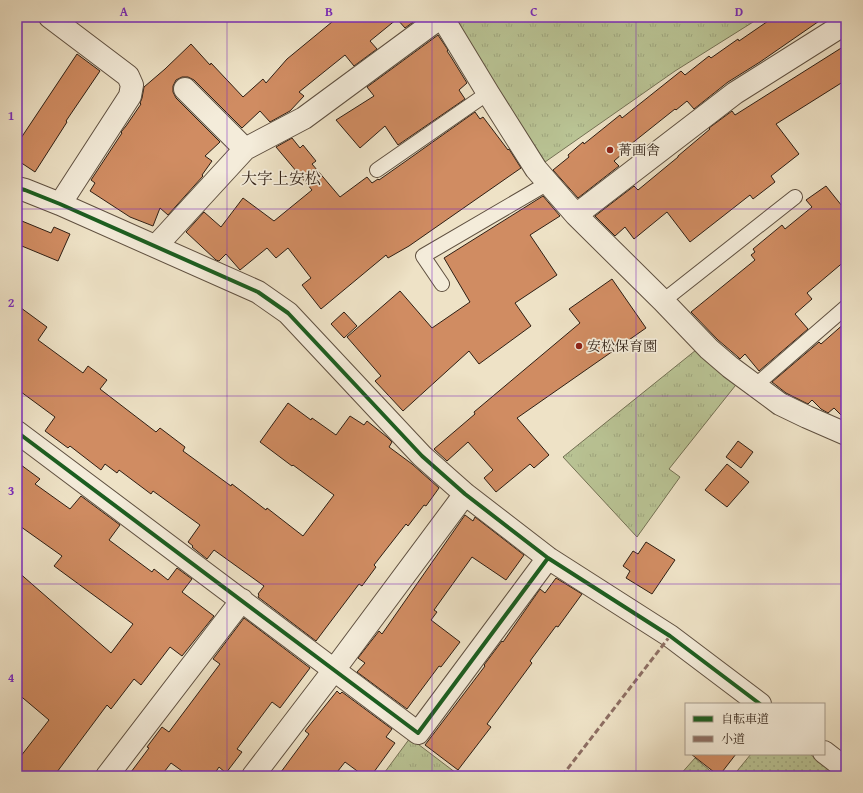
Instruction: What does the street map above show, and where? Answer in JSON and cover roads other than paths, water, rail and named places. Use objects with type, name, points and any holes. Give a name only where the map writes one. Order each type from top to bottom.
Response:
[{"type":"street","points":[[50,17],[128,76],[132,85],[130,96],[60,204]]},
{"type":"street","points":[[156,246],[245,149],[304,118],[441,17],[536,169],[576,215],[710,349],[730,367],[780,404],[846,434]]},
{"type":"street","points":[[576,215],[735,93],[846,23]]},
{"type":"street","points":[[185,89],[245,149]]},
{"type":"street","points":[[20,193],[60,204],[258,292],[288,313],[422,456],[465,494],[548,558],[670,636],[759,703]]},
{"type":"street","points":[[17,432],[418,733],[548,558]]},
{"type":"street","points":[[253,776],[465,494]]},
{"type":"street","points":[[107,776],[242,600]]},
{"type":"street","points":[[825,753],[846,769]]},
{"type":"lane","points":[[377,170],[488,93]]},
{"type":"lane","points":[[442,284],[423,256],[548,183]]},
{"type":"lane","points":[[663,301],[795,197]]},
{"type":"lane","points":[[756,385],[846,307]]},
{"type":"place","name":"菁画舎","points":[[610,150]]},
{"type":"place","name":"安松保育園","points":[[579,346]]},
{"type":"district","name":"大字上安松","points":[[281,178]]}]
